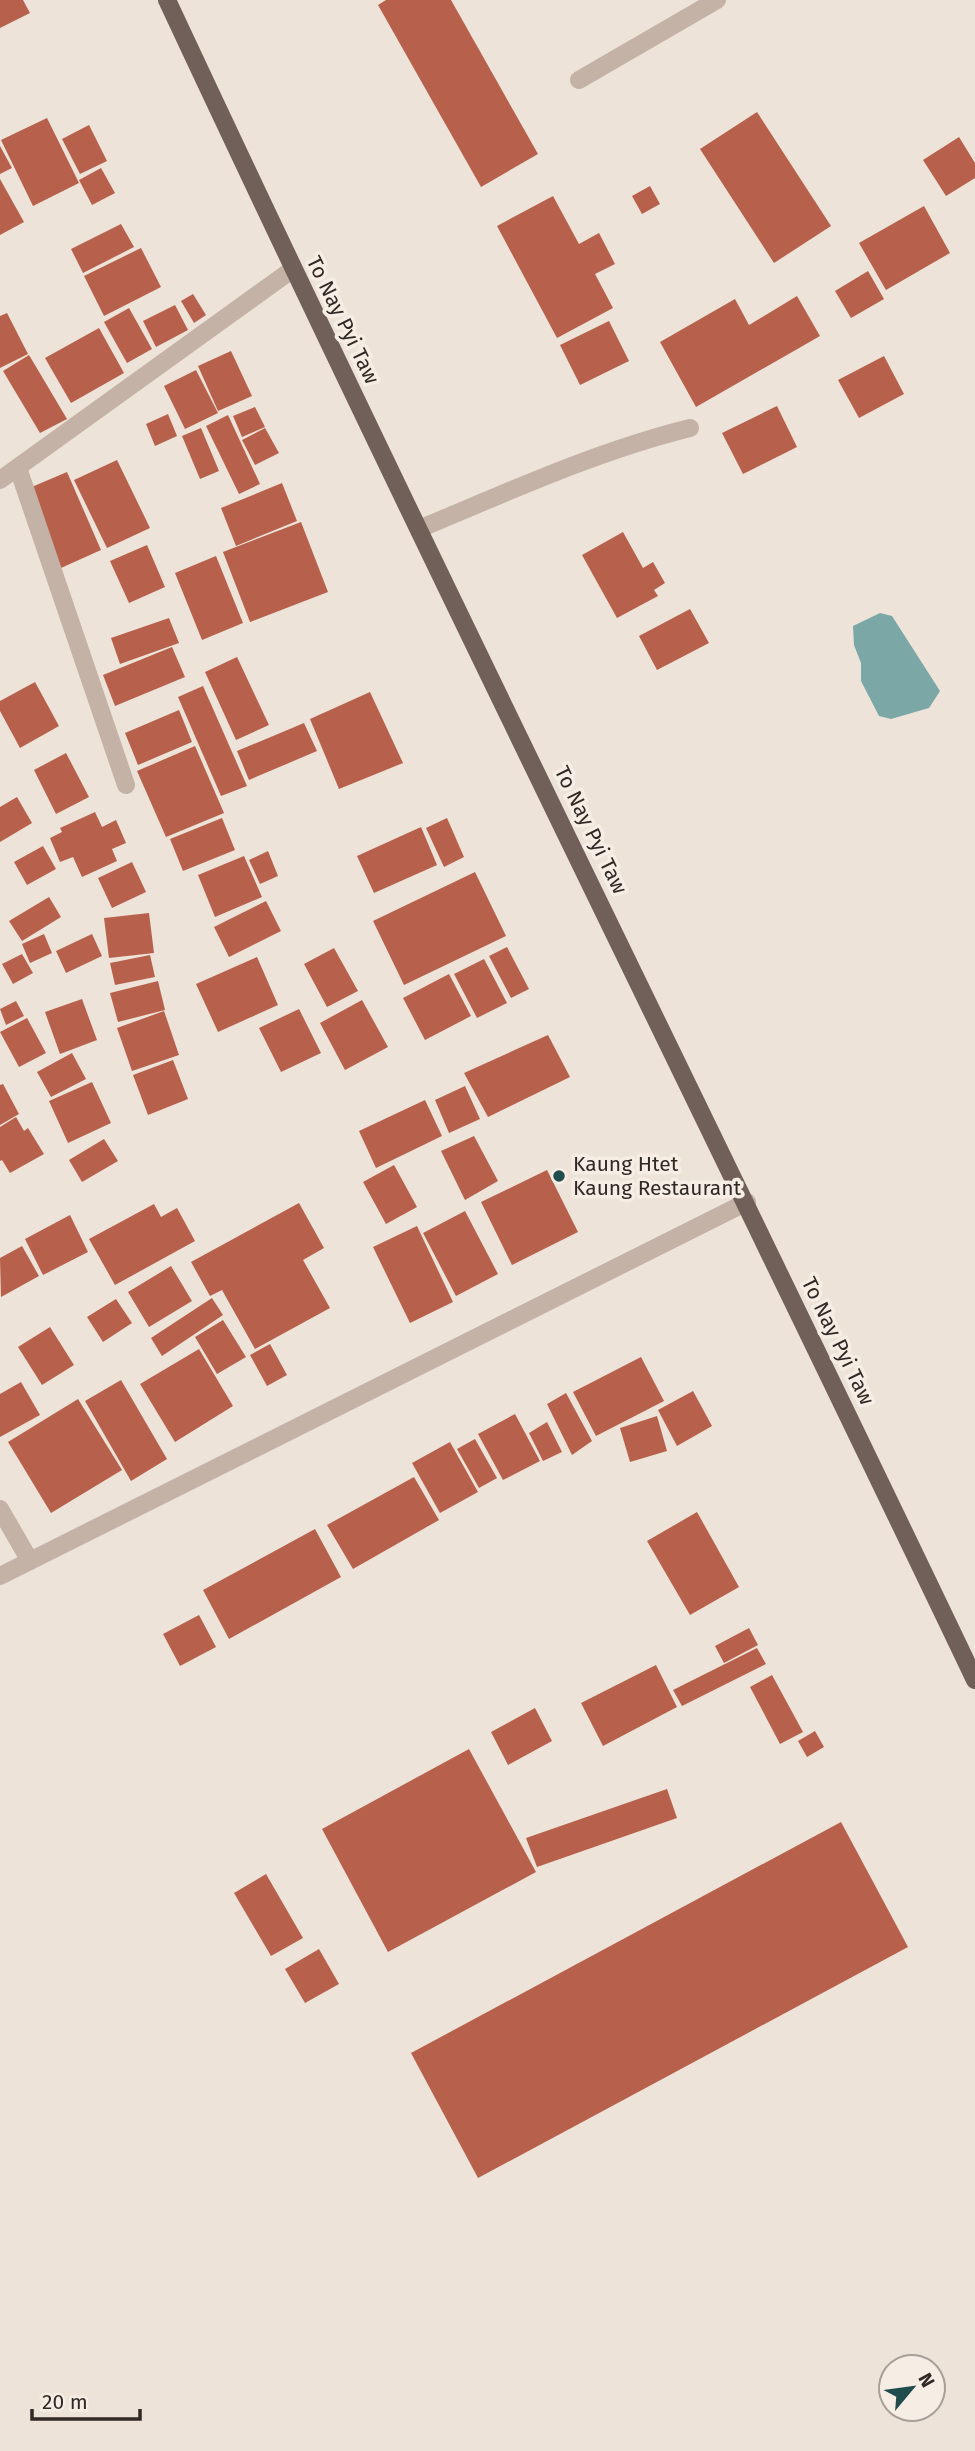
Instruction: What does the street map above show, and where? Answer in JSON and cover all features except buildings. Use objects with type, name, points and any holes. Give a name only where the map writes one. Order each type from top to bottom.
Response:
[{"type":"main road","name":"To Nay Pyi Taw","points":[[167,0],[293,270],[747,1202],[975,1680]]},
{"type":"street","points":[[579,80],[717,0]]},
{"type":"street","points":[[0,480],[293,270]]},
{"type":"street","points":[[419,529],[543,478],[657,436],[691,428]]},
{"type":"street","points":[[18,468],[126,785]]},
{"type":"street","points":[[0,1576],[747,1202]]},
{"type":"street","points":[[0,1509],[30,1561]]},
{"type":"water","points":[[880,613],[892,616],[940,691],[929,708],[891,719],[879,716],[861,681],[861,663],[854,645],[853,626]]},
{"type":"place","name":"Kaung Htet Kaung Restaurant","points":[[559,1176]]}]
